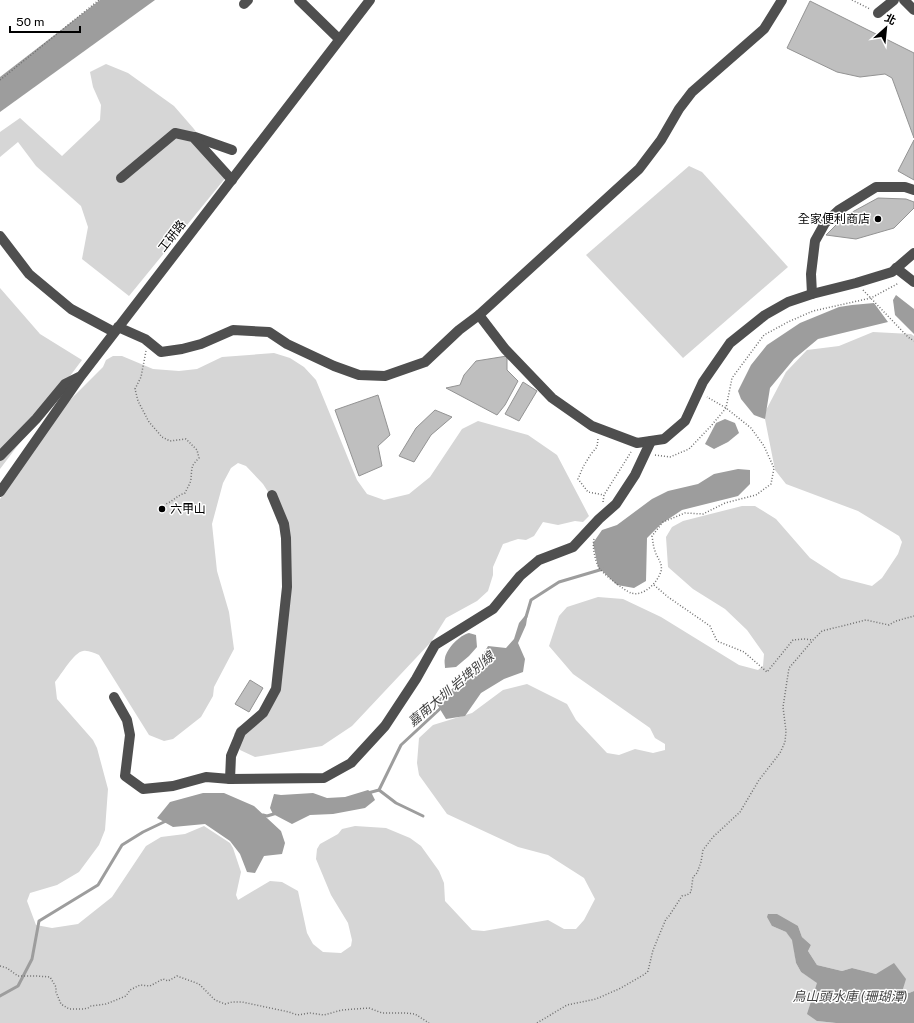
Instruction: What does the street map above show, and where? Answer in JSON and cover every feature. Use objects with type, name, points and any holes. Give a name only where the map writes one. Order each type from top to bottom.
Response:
[{"type":"street","points":[[299,0],[339,39]]},
{"type":"street","points":[[0,236],[29,274],[71,309],[116,330],[144,340],[161,352],[201,344],[232,330],[269,332],[287,344],[334,366],[359,375],[385,376],[425,362],[459,330],[479,315],[639,169],[692,92],[764,29],[782,0]]},
{"type":"street","points":[[878,14],[894,0]]},
{"type":"street","points":[[904,0],[914,10]]},
{"type":"street","name":"工研路","points":[[0,492],[81,376],[339,39],[364,2]]},
{"type":"street","points":[[121,178],[175,133],[193,137],[232,150]]},
{"type":"street","points":[[193,137],[232,180]]},
{"type":"street","points":[[812,294],[811,274],[815,241],[825,223],[839,210],[876,187],[905,187],[914,190]]},
{"type":"street","points":[[479,315],[505,349],[552,398],[592,426],[637,443],[664,439],[685,422],[703,382],[730,343],[765,315],[788,302],[892,272],[914,253]]},
{"type":"street","points":[[896,268],[911,280]]},
{"type":"street","points":[[0,456],[36,419],[65,384],[81,376]]},
{"type":"street","points":[[114,697],[127,720],[130,735],[125,776],[144,789],[173,786],[206,777],[230,779],[324,778],[350,763],[385,726],[416,679],[435,645],[493,609],[520,576],[539,560],[573,547],[599,519],[616,504],[635,474],[651,441]]},
{"type":"street","points":[[230,779],[231,756],[241,732],[263,713],[276,689],[287,580],[286,538],[284,524],[272,495]]},
{"type":"path","points":[[0,80],[99,0]]},
{"type":"path","points":[[852,0],[878,14]]},
{"type":"path","points":[[645,454],[670,456],[689,449],[726,408],[732,378],[764,335],[813,311],[871,298],[911,280]]},
{"type":"path","points":[[856,283],[908,337],[914,341]]},
{"type":"path","points":[[144,340],[146,352],[141,377],[135,389],[138,401],[149,422],[162,437],[170,441],[186,440],[197,450],[199,458],[193,464],[190,472],[192,479],[185,493],[180,494],[176,499],[166,504]]},
{"type":"path","points":[[632,594],[643,592],[653,585],[661,572],[661,564],[655,552],[652,536],[663,522],[685,513],[702,514],[724,503],[756,495],[771,484],[774,468],[764,446],[751,428],[726,408],[698,392]]},
{"type":"path","points":[[599,429],[597,447],[591,454],[578,479],[588,492],[604,495]]},
{"type":"path","points":[[653,585],[710,626],[717,641],[744,652],[767,672],[793,640],[813,640]]},
{"type":"path","points":[[537,1023],[567,1005],[596,999],[621,988],[648,971],[653,950],[666,918],[669,916],[682,896],[691,892],[693,877],[697,873],[703,850],[713,837],[740,812],[759,780],[780,753],[785,742],[786,731],[783,706],[789,668],[813,640],[822,631],[866,620],[889,625],[896,621],[914,616]]},
{"type":"path","points":[[0,966],[7,968],[18,976],[50,977],[56,987],[56,992],[61,1004],[69,1010],[83,1010],[91,1006],[106,1004],[126,996],[130,990],[140,985],[150,986],[163,978],[168,981],[177,976],[199,984],[214,1000],[225,1004],[232,1002],[246,1003],[297,1015],[310,1013],[324,1016],[342,1010],[369,1008],[382,1013],[414,1014],[429,1023]]},
{"type":"shaded area","points":[[106,64],[128,73],[174,106],[194,129],[227,176],[129,296],[82,259],[88,227],[81,206],[36,166],[18,142],[0,157],[0,132],[20,118],[62,156],[100,120],[101,105],[93,87],[90,72]]},
{"type":"shaded area","points":[[689,166],[702,172],[788,267],[683,358],[586,255]]},
{"type":"shaded area","points":[[0,288],[40,334],[82,360],[0,469]]},
{"type":"shaded area","points":[[873,332],[911,334],[914,336],[914,991],[909,993],[901,992],[876,974],[852,968],[842,971],[817,965],[808,951],[811,945],[802,937],[798,926],[772,926],[786,932],[793,940],[796,963],[801,972],[818,983],[817,1021],[836,1023],[0,1023],[0,499],[64,406],[103,367],[106,360],[113,356],[122,356],[153,369],[179,371],[197,369],[222,357],[274,353],[290,358],[304,367],[316,380],[357,480],[367,494],[384,500],[409,494],[430,477],[462,429],[478,421],[528,435],[557,455],[589,516],[583,522],[575,521],[558,525],[543,522],[534,536],[526,540],[518,539],[503,544],[493,567],[493,575],[488,591],[477,601],[446,618],[431,642],[352,726],[322,746],[255,757],[240,750],[234,734],[238,727],[261,719],[270,704],[286,590],[284,531],[272,498],[263,484],[246,466],[238,463],[231,468],[223,483],[212,524],[217,571],[229,612],[234,649],[214,687],[213,696],[201,717],[173,739],[164,741],[149,735],[99,655],[89,651],[79,652],[55,682],[57,699],[93,740],[97,748],[108,789],[105,830],[99,845],[79,872],[57,885],[30,893],[27,901],[36,925],[52,928],[78,924],[112,897],[146,846],[161,837],[185,834],[204,826],[230,843],[233,848],[241,872],[236,895],[238,900],[270,881],[282,882],[298,891],[307,933],[313,944],[323,952],[341,953],[351,946],[352,940],[348,923],[331,895],[316,859],[317,849],[320,844],[338,834],[342,829],[355,826],[386,828],[410,838],[421,846],[439,871],[444,883],[445,901],[472,930],[484,931],[548,920],[564,929],[576,929],[584,920],[595,899],[584,878],[548,855],[518,847],[447,814],[419,775],[417,763],[419,738],[433,725],[472,713],[503,690],[527,684],[567,704],[576,720],[607,753],[619,755],[635,749],[653,753],[665,750],[665,744],[655,738],[650,728],[573,674],[549,646],[559,616],[567,607],[598,597],[623,599],[661,617],[739,665],[758,670],[763,666],[764,654],[747,630],[725,609],[693,589],[668,567],[666,537],[672,527],[683,521],[742,506],[755,506],[776,519],[810,558],[841,578],[872,586],[882,578],[898,554],[902,542],[899,536],[858,511],[786,484],[775,470],[764,414],[786,372],[807,350],[839,346]]},
{"type":"water","points":[[100,0],[155,0],[0,112],[0,77]]},
{"type":"water","points":[[896,295],[914,309],[914,334],[895,315],[893,300]]},
{"type":"water","points":[[874,303],[888,322],[818,339],[794,359],[770,388],[765,419],[754,415],[741,399],[738,391],[751,365],[767,345],[800,323],[839,307]]},
{"type":"water","points":[[725,419],[735,423],[739,433],[728,442],[714,449],[705,444],[716,423]]},
{"type":"water","points":[[738,469],[750,470],[750,484],[738,496],[682,510],[661,524],[647,538],[646,581],[634,588],[617,585],[598,567],[593,543],[602,530],[617,525],[652,499],[668,491],[698,484],[714,474]]},
{"type":"water","points":[[528,612],[526,625],[518,643],[525,659],[523,672],[504,679],[481,693],[465,716],[446,719],[435,701],[470,676],[488,646],[506,648],[514,639],[519,623]]},
{"type":"water","points":[[469,633],[476,635],[477,647],[456,667],[445,668],[445,659],[448,650],[458,639]]},
{"type":"water","points":[[368,790],[371,792],[375,800],[365,808],[333,814],[310,815],[292,824],[273,814],[270,808],[274,794],[313,793],[327,798],[345,797]]},
{"type":"water","points":[[203,793],[224,793],[254,806],[281,831],[285,843],[282,854],[264,856],[255,873],[247,872],[240,854],[230,841],[205,824],[173,827],[157,818],[170,802]]},
{"type":"water","name":"烏山頭水庫 (珊瑚潭)","points":[[768,914],[777,914],[798,926],[802,937],[811,945],[808,951],[817,965],[842,971],[852,968],[876,974],[894,963],[906,979],[902,992],[909,993],[914,991],[914,1023],[836,1023],[817,1021],[807,1014],[817,983],[801,972],[796,963],[792,940],[786,932],[772,926],[767,917]]},
{"type":"building","points":[[810,1],[914,53],[914,138],[892,78],[885,74],[860,77],[837,72],[787,48]]},
{"type":"building","points":[[914,140],[914,180],[898,171]]},
{"type":"building","points":[[878,198],[906,199],[914,202],[914,208],[894,228],[856,239],[826,235],[845,216]]},
{"type":"building","points":[[507,356],[507,370],[518,381],[505,405],[497,415],[446,388],[460,385],[464,375],[476,361]]},
{"type":"building","points":[[523,382],[537,391],[519,421],[505,414]]},
{"type":"building","points":[[378,395],[390,435],[378,446],[382,466],[359,476],[335,410]]},
{"type":"building","points":[[435,410],[452,417],[431,435],[414,462],[399,456],[416,428]]},
{"type":"building","points":[[250,680],[263,688],[249,712],[235,704]]},
{"type":"waterway","name":"嘉南大圳 岩埤別線","points":[[526,617],[531,600],[559,582],[603,569]]},
{"type":"waterway","name":"嘉南大圳 岩埤別線","points":[[368,793],[379,790],[401,745],[443,706]]},
{"type":"waterway","points":[[379,790],[396,803],[423,816]]},
{"type":"waterway","name":"嘉南大圳 岩埤別線","points":[[263,815],[267,816],[277,813]]},
{"type":"waterway","name":"嘉南大圳 岩埤別線","points":[[0,996],[18,986],[32,959],[39,921],[98,885],[122,845],[143,832],[166,821]]},
{"type":"place","name":"全家便利商店","points":[[878,219]]},
{"type":"place","name":"六甲山","points":[[162,509]]}]
